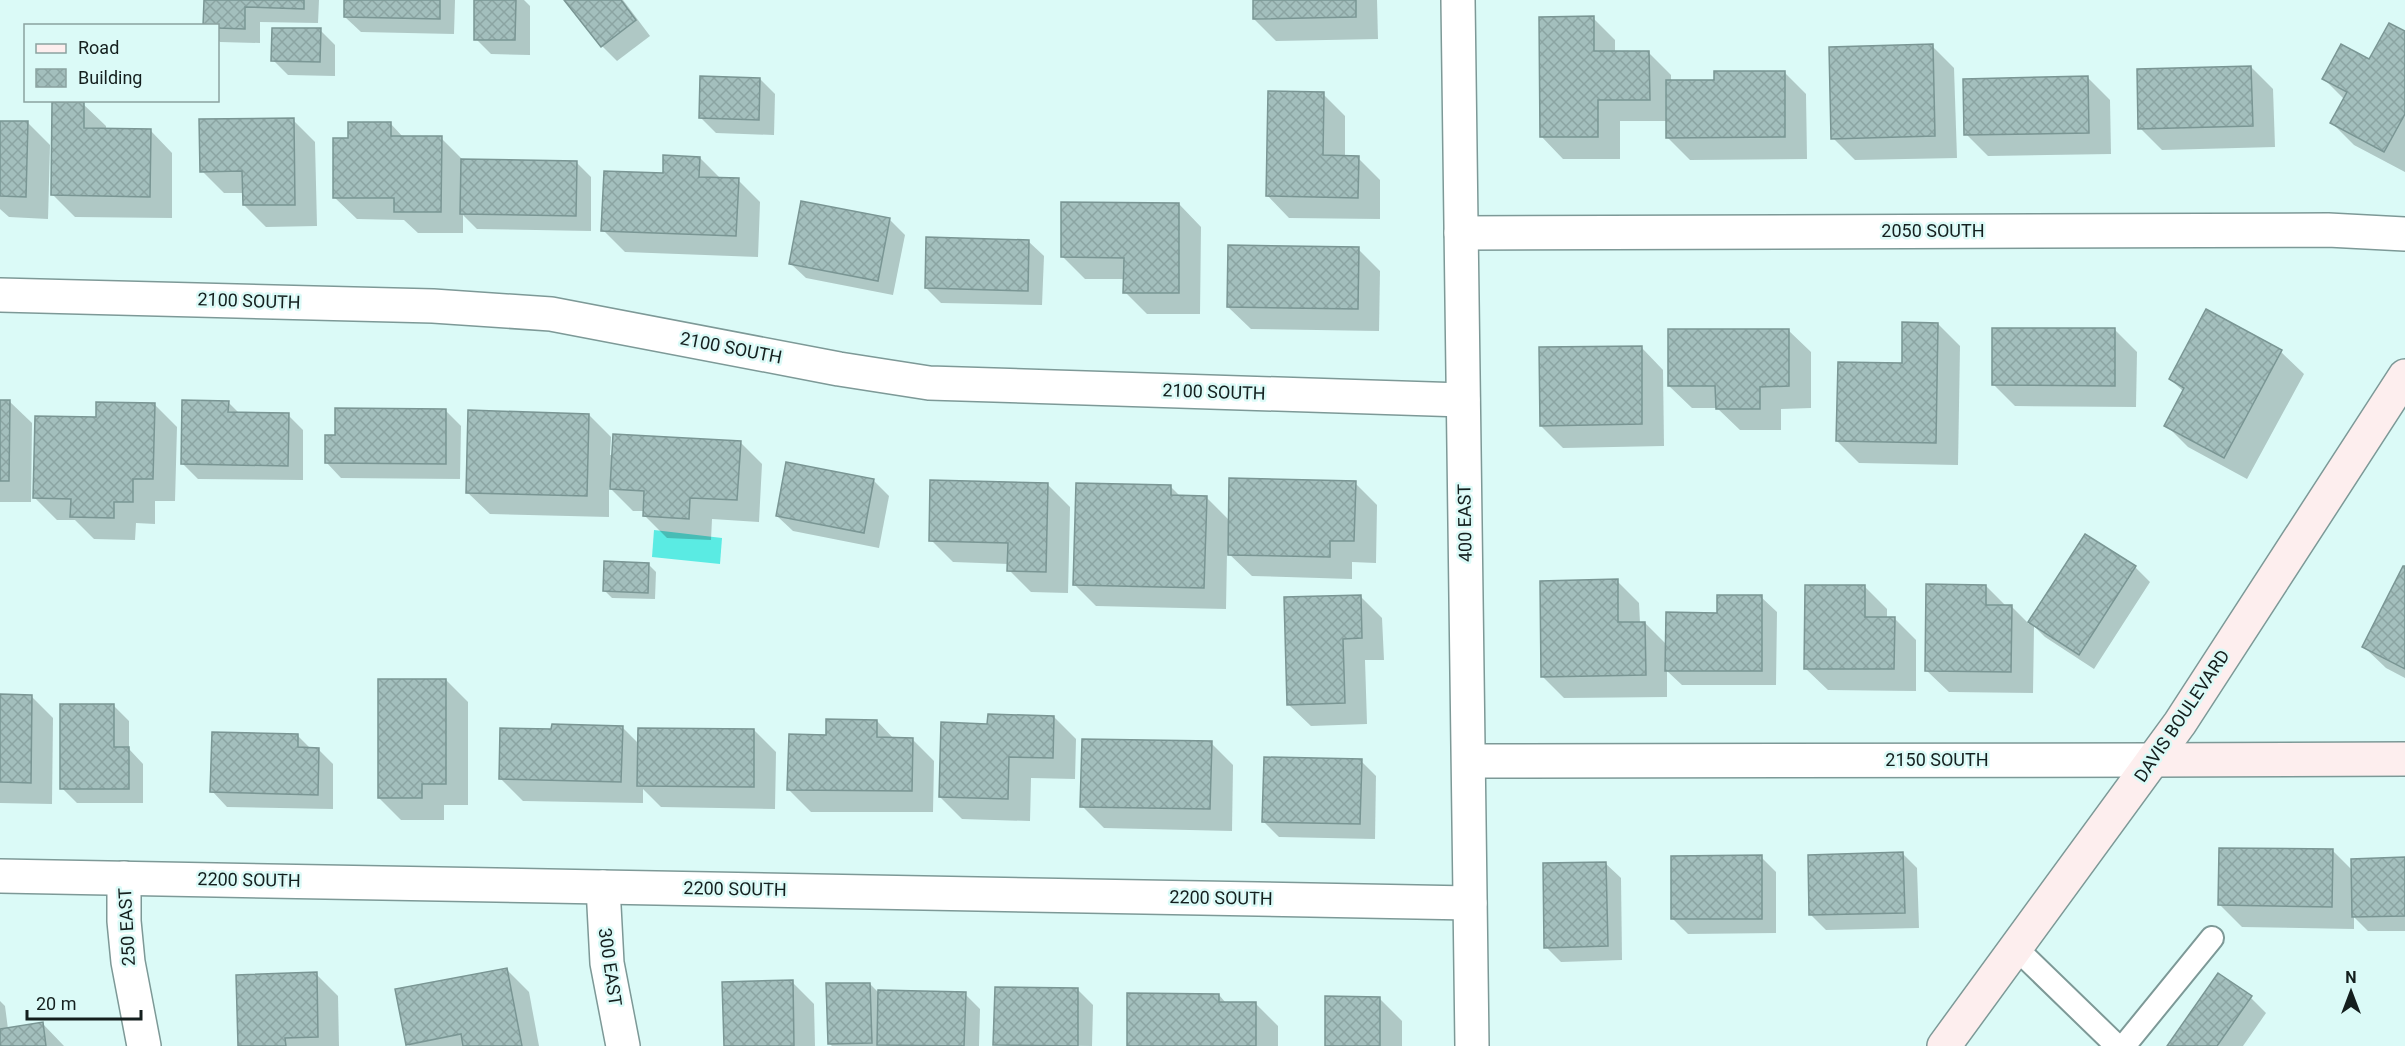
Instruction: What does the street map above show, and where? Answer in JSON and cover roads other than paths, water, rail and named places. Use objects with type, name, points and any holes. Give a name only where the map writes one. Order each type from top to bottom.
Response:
[{"type":"street","name":"400 EAST","points":[[1458,0],[1472,1046]]},
{"type":"street","name":"2050 SOUTH","points":[[1461,233],[2328,230],[2405,234]]},
{"type":"street","name":"2100 SOUTH","points":[[0,295],[433,306],[551,314],[839,369],[928,383],[1463,400]]},
{"type":"street","name":"DAVIS BOULEVARD","points":[[1949,1044],[2180,723],[2405,376]]},
{"type":"street","name":"2150 SOUTH","points":[[1468,761],[2405,759]]},
{"type":"street","name":"2200 SOUTH","points":[[0,876],[1470,903]]},
{"type":"street","name":"250 EAST","points":[[124,878],[128,962],[144,1046]]},
{"type":"street","name":"300 EAST","points":[[603,887],[607,963],[623,1046]]},
{"type":"lane","points":[[2124,1046],[2212,938]]},
{"type":"lane","points":[[2016,948],[2117,1046]]},
{"type":"water","points":[[654,530],[722,538],[720,564],[652,557]]}]
